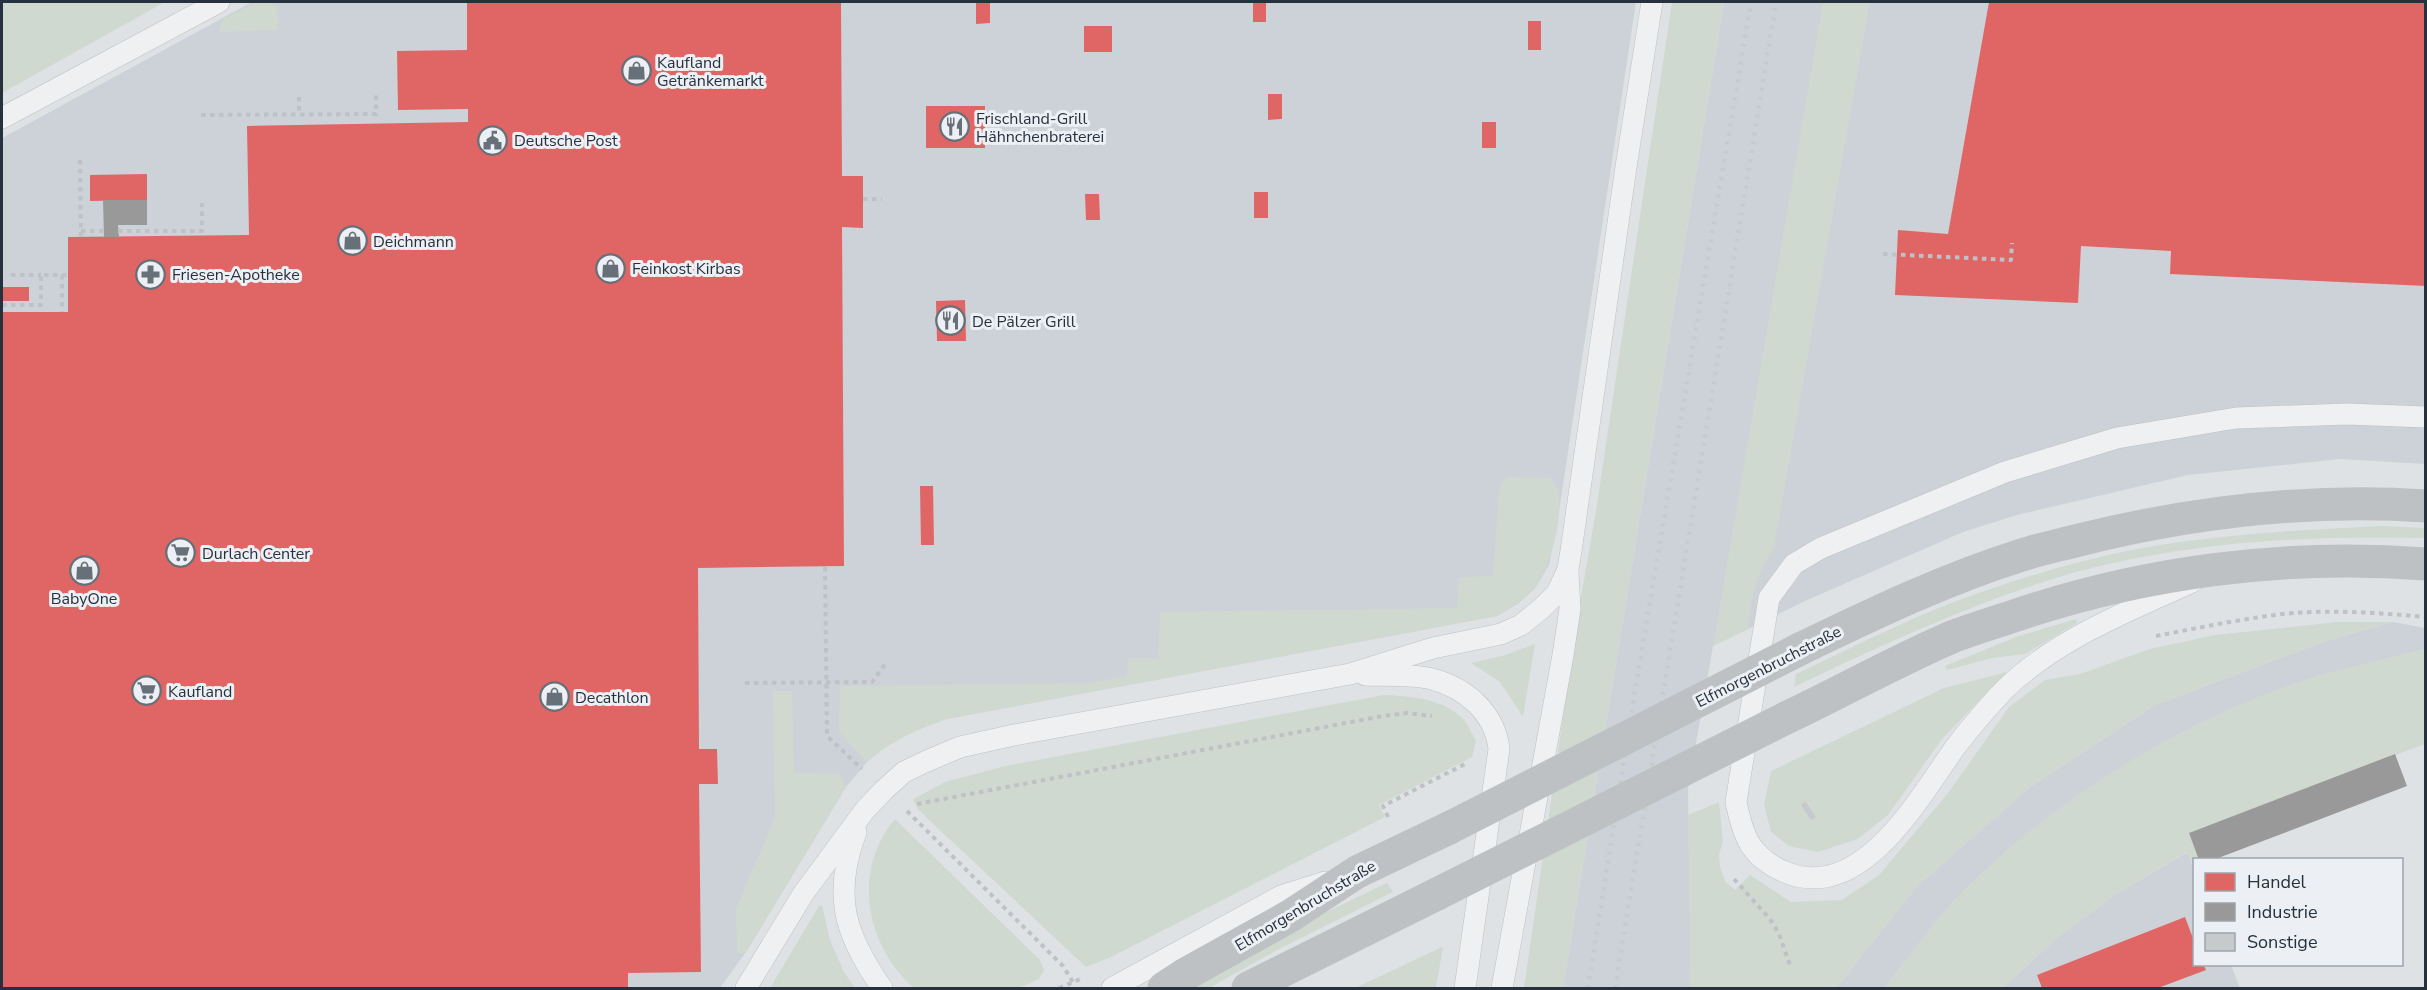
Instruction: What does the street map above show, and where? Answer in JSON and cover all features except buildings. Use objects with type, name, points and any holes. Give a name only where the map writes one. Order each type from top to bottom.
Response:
[{"type":"main road","name":"Elfmorgenbruchstraße","points":[[1164,988],[1290,916],[1357,872],[1449,828],[1800,649],[1914,595],[2022,554],[2110,532],[2249,509],[2306,505],[2426,506]]},
{"type":"main road","points":[[1248,988],[1306,961],[1788,717],[1953,637],[2055,602],[2112,588],[2220,569],[2285,562],[2426,564]]},
{"type":"lane","points":[[2,118],[219,2]]},
{"type":"lane","points":[[1502,988],[1570,609],[1568,569],[1652,2]]},
{"type":"lane","points":[[2220,569],[2104,622],[2038,661],[2004,691],[1956,747],[1916,806],[1869,857],[1836,875],[1819,879],[1797,877],[1777,869],[1760,857],[1743,835],[1736,802],[1769,598],[1794,564],[1821,548],[2005,472],[2117,438],[2236,418],[2347,414],[2426,417]]},
{"type":"lane","points":[[746,988],[803,894],[865,810],[904,772],[960,747],[1014,735],[1350,674],[1433,648],[1502,634],[1521,625],[1542,608],[1557,592],[1568,569]]},
{"type":"lane","points":[[1350,674],[1430,678],[1454,687],[1473,700],[1489,717],[1497,736],[1499,749],[1465,988]]},
{"type":"lane","points":[[865,810],[849,852],[843,894],[847,921],[856,949],[882,988]]},
{"type":"lane","points":[[1112,988],[1281,896],[1357,872]]},
{"type":"lane","points":[[1272,988],[1306,961]]},
{"type":"path","points":[[201,116],[376,114],[375,93]]},
{"type":"path","points":[[299,97],[299,114]]},
{"type":"path","points":[[81,160],[81,237]]},
{"type":"path","points":[[863,200],[882,199]]},
{"type":"path","points":[[118,231],[202,231],[202,203]]},
{"type":"path","points":[[81,231],[104,231]]},
{"type":"path","points":[[1883,254],[2011,260],[2012,243]]},
{"type":"path","points":[[11,275],[68,275]]},
{"type":"path","points":[[2,305],[41,305],[41,275]]},
{"type":"path","points":[[62,275],[62,312]]},
{"type":"path","points":[[825,567],[827,736],[884,790]]},
{"type":"path","points":[[745,683],[872,682],[886,663]]},
{"type":"path","points":[[1059,988],[1073,982],[1063,966],[902,807],[1383,716],[1407,714],[1440,718]]},
{"type":"path","points":[[1389,804],[1463,765]]},
{"type":"path","points":[[1740,886],[1770,919],[1779,934],[1791,968]]},
{"type":"shaded area","points":[[2,2],[165,2],[2,93]]},
{"type":"shaded area","points":[[252,2],[1636,2],[1549,565],[1536,587],[1518,604],[1497,616],[947,719],[913,731],[882,749],[867,762],[846,787],[748,949],[720,988],[2,988],[2,138]]},
{"type":"shaded area","points":[[257,2],[271,2],[277,7],[278,30],[219,32],[225,18]]},
{"type":"shaded area","points":[[1672,2],[1724,2],[1563,988],[1524,988],[1577,620],[1596,511]]},
{"type":"shaded area","points":[[1724,2],[2425,2],[2425,464],[2340,459],[2188,475],[2017,515],[1963,532],[1805,601],[1713,646],[1688,789],[1691,988],[1563,988]]},
{"type":"shaded area","points":[[1823,2],[1870,2],[1774,548],[1755,586],[1748,629],[1713,646]]},
{"type":"shaded area","points":[[1508,477],[1550,478],[1556,487],[1559,516],[1552,550],[1541,579],[1526,597],[1497,616],[947,719],[905,736],[867,762],[839,732],[840,686],[1089,683],[1127,676],[1128,658],[1158,658],[1160,612],[1457,608],[1459,577],[1493,576],[1499,490]]},
{"type":"shaded area","points":[[2381,526],[2425,528],[2425,538],[2328,538],[2231,544],[2182,550],[2087,569],[2040,583],[1946,618],[1794,687],[1796,674],[1909,620],[1956,601],[2057,568],[2137,549],[2228,536]]},
{"type":"shaded area","points":[[2076,619],[2077,623],[2025,654],[1993,658],[1947,670],[1945,666],[2016,637]]},
{"type":"shaded area","points":[[2337,622],[2393,622],[2326,641],[2155,705],[2030,787],[1917,886],[1836,988],[1691,988],[1688,815],[1719,802],[1723,842],[1719,854],[1720,867],[1725,881],[1735,890],[1750,875],[1791,902],[1842,900],[1879,875],[1948,793],[2009,707],[2045,680],[2080,674],[2150,649],[2215,635]]},
{"type":"shaded area","points":[[2393,622],[2425,628],[2425,649],[2327,674],[2257,699],[2197,725],[1954,900],[1884,988],[1836,988],[1917,886],[2030,787],[2155,705],[2326,641]]},
{"type":"shaded area","points":[[1535,644],[1523,717],[1500,682],[1471,663],[1502,656]]},
{"type":"shaded area","points":[[2425,649],[2425,744],[2189,833],[2199,858],[2193,858],[2193,864],[2187,852],[2119,892],[2058,937],[2003,988],[1884,988],[1927,931],[1955,899],[1993,862],[2080,794],[2177,735],[2227,710],[2328,673]]},
{"type":"shaded area","points":[[2007,672],[1942,739],[1888,815],[1858,839],[1818,852],[1789,846],[1771,832],[1764,805],[1771,771],[1944,688]]},
{"type":"shaded area","points":[[773,691],[792,691],[794,773],[840,774],[846,787],[748,949],[744,954],[739,954],[736,909],[775,818]]},
{"type":"shaded area","points":[[1384,695],[1427,700],[1456,713],[1466,722],[1476,741],[1472,757],[1379,805],[1385,817],[1109,958],[1086,967],[929,820],[918,809],[913,799],[945,782],[1005,766]]},
{"type":"shaded area","points":[[895,819],[1040,960],[1044,970],[1039,979],[1018,988],[914,988],[898,971],[875,930],[870,907],[869,884],[873,861],[881,839]]},
{"type":"shaded area","points":[[2188,852],[2193,868],[2193,966],[2231,966],[2240,988],[2003,988],[2058,937],[2119,892]]},
{"type":"shaded area","points":[[1387,883],[1393,892],[1279,949],[1209,988],[1189,988],[1299,925]]},
{"type":"shaded area","points":[[822,905],[830,940],[844,972],[855,988],[770,988],[819,906]]},
{"type":"shaded area","points":[[1442,947],[1436,988],[1355,988]]},
{"type":"railway","points":[[1588,988],[1633,703],[1751,2]]},
{"type":"railway","points":[[1615,988],[1776,2]]},
{"type":"place","name":"Kaufland Getränkemarkt","points":[[636,71]]},
{"type":"place","name":"Frischland-Grill Hähnchenbraterei","points":[[955,127]]},
{"type":"place","name":"Deutsche Post","points":[[493,140]]},
{"type":"place","name":"Deichmann","points":[[352,241]]},
{"type":"place","name":"Feinkost Kirbas","points":[[611,268]]},
{"type":"place","name":"Friesen-Apotheke","points":[[151,274]]},
{"type":"place","name":"De Pälzer Grill","points":[[951,321]]},
{"type":"place","name":"Durlach Center","points":[[181,553]]},
{"type":"place","name":"BabyOne","points":[[84,570]]},
{"type":"place","name":"Kaufland","points":[[147,691]]},
{"type":"place","name":"Decathlon","points":[[554,697]]}]
